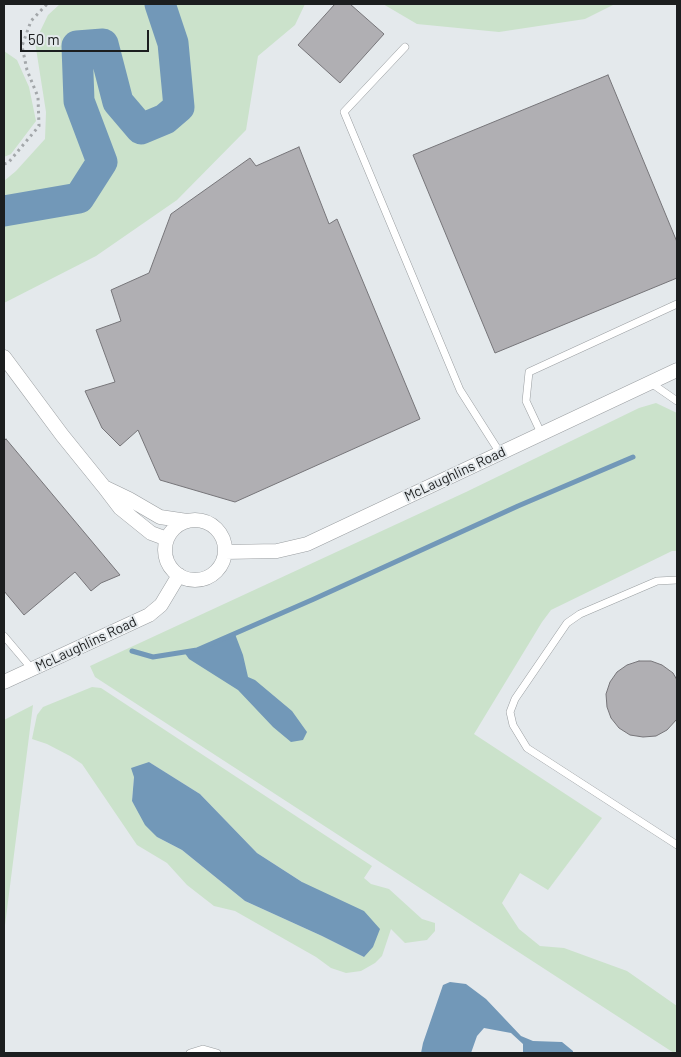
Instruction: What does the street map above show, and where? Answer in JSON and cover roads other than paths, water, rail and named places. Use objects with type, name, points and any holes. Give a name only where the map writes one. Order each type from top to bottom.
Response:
[{"type":"street","points":[[4,357],[62,435],[120,508],[150,533],[167,539]]},
{"type":"street","name":"McLaughlins Road","points":[[226,552],[277,551],[307,544],[677,370]]},
{"type":"street","points":[[104,487],[130,499],[160,517],[187,521],[196,520],[214,526],[225,542],[226,552],[220,566],[209,577],[199,580],[179,575],[167,559],[165,549],[167,539],[172,531],[187,521]]},
{"type":"street","name":"McLaughlins Road","points":[[4,682],[149,615],[168,596],[179,575]]},
{"type":"lane","points":[[406,47],[344,112],[460,390],[500,453]]},
{"type":"lane","points":[[541,433],[526,401],[529,372],[677,304]]},
{"type":"lane","points":[[650,383],[677,401]]},
{"type":"lane","points":[[677,580],[657,581],[580,614],[567,623],[559,632],[515,699],[510,712],[512,725],[527,748],[677,846]]},
{"type":"lane","points":[[4,636],[32,669]]},
{"type":"lane","points":[[190,1053],[203,1049],[217,1053]]},
{"type":"water","points":[[235,634],[243,655],[248,677],[255,680],[292,711],[307,732],[303,740],[291,742],[273,727],[238,690],[189,659],[184,652],[197,650]]},
{"type":"water","points":[[149,762],[200,794],[257,853],[302,882],[364,911],[380,929],[373,947],[364,957],[245,901],[182,850],[157,837],[145,825],[132,801],[134,777],[131,768]]},
{"type":"water","points":[[450,982],[466,984],[486,999],[521,1036],[533,1041],[562,1042],[573,1053],[523,1053],[523,1044],[511,1033],[484,1028],[477,1036],[471,1053],[421,1053],[443,985]]},
{"type":"waterway","points":[[4,211],[79,198],[102,162],[79,101],[77,46],[103,44],[118,102],[141,129],[165,119],[179,107],[173,43],[160,4]]},
{"type":"waterway","points":[[132,651],[153,657],[197,650],[518,506],[633,457]]}]
